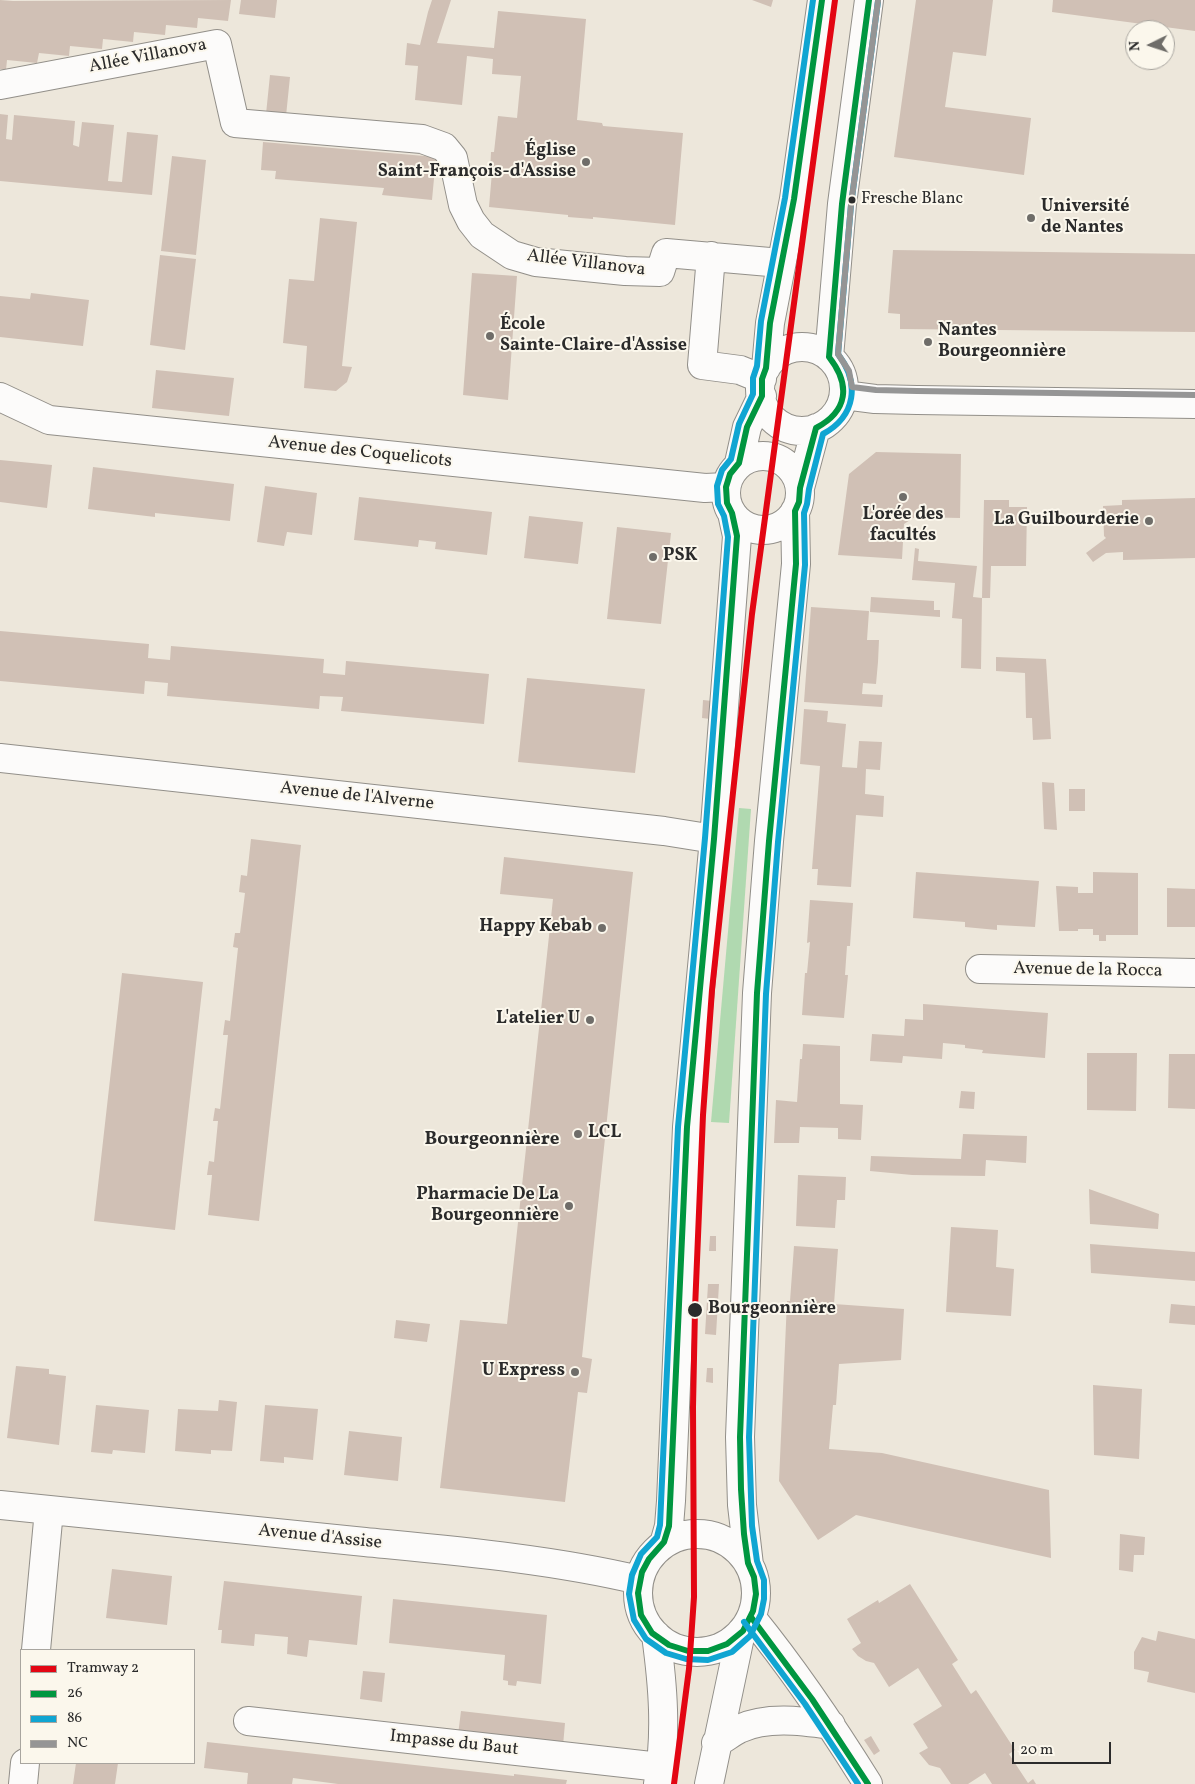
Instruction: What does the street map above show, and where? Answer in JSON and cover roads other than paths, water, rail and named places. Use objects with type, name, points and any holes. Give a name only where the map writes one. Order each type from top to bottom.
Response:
[{"type":"street","points":[[740,464],[747,427],[763,381],[775,357],[794,348],[811,348],[821,351],[830,357],[842,374],[844,395],[831,420],[816,428],[798,430],[783,426],[771,416],[762,402],[763,381],[770,323],[794,199],[822,0]]},
{"type":"street","points":[[830,357],[842,204],[869,0]]},
{"type":"street","name":"Allée Villanova","points":[[0,85],[217,44],[235,123],[422,139],[444,147],[453,158],[464,205],[471,221],[482,236],[512,255],[536,262],[654,272],[660,272],[666,253],[781,263]]},
{"type":"street","points":[[711,256],[702,365],[740,370],[763,381]]},
{"type":"street","points":[[844,395],[875,399],[1195,404]]},
{"type":"street","name":"Avenue des Coquelicots","points":[[0,397],[49,420],[705,488],[726,487]]},
{"type":"street","points":[[732,513],[746,526],[763,530],[780,526],[789,519],[798,499],[816,428]]},
{"type":"street","points":[[664,1544],[669,1526],[671,1501],[687,1127],[714,839],[738,536],[732,513],[727,503],[726,487],[730,474],[740,464],[756,456],[774,457],[781,460],[791,469],[797,478],[798,499],[796,564],[769,841],[757,1003],[740,1437],[742,1504],[749,1565]]},
{"type":"street","name":"Avenue de l'Alverne","points":[[0,758],[605,824],[714,839]]},
{"type":"street","name":"Avenue de la Rocca","points":[[980,968],[1195,973]]},
{"type":"street","name":"Avenue d'Assise","points":[[0,1504],[522,1560],[601,1571],[639,1580]]},
{"type":"street","points":[[36,1649],[49,1510]]},
{"type":"street","points":[[709,1784],[716,1743],[756,1590],[754,1577],[749,1565],[741,1554],[731,1545],[714,1536],[687,1535],[664,1544],[648,1560],[639,1580],[638,1594],[641,1614],[656,1635],[676,1648],[697,1652],[719,1648],[735,1638],[746,1624]]},
{"type":"street","points":[[746,1624],[793,1670],[831,1725],[868,1784]]},
{"type":"street","points":[[656,1635],[663,1693],[664,1730],[659,1776]]},
{"type":"street","name":"Impasse du Baut","points":[[248,1721],[659,1776]]},
{"type":"street","points":[[716,1743],[740,1729],[758,1722],[797,1721],[831,1725]]},
{"type":"street","points":[[23,1784],[25,1764]]},
{"type":"tram line","name":"2","points":[[674,1784],[689,1669],[694,1597],[693,1407],[695,1309],[703,1115],[712,990],[752,614],[835,0]]},
{"type":"place","name":"Église Saint-François-d'Assise","points":[[586,162]]},
{"type":"place","name":"Fresche Blanc","points":[[852,200]]},
{"type":"place","name":"Université de Nantes","points":[[1031,218]]},
{"type":"place","name":"École Sainte-Claire-d'Assise","points":[[490,336]]},
{"type":"place","name":"Nantes Bourgeonnière","points":[[928,342]]},
{"type":"place","name":"L'orée des facultés","points":[[903,497]]},
{"type":"place","name":"La Guilbourderie","points":[[1149,521]]},
{"type":"place","name":"PSK","points":[[653,557]]},
{"type":"place","name":"Happy Kebab","points":[[602,928]]},
{"type":"place","name":"L'atelier U","points":[[590,1020]]},
{"type":"place","name":"LCL","points":[[578,1134]]},
{"type":"place","name":"Pharmacie De La Bourgeonnière","points":[[569,1206]]},
{"type":"place","name":"Bourgeonnière","points":[[695,1310]]},
{"type":"place","name":"U Express","points":[[575,1372]]},
{"type":"district","name":"Bourgeonnière","points":[[492,1141]]}]
